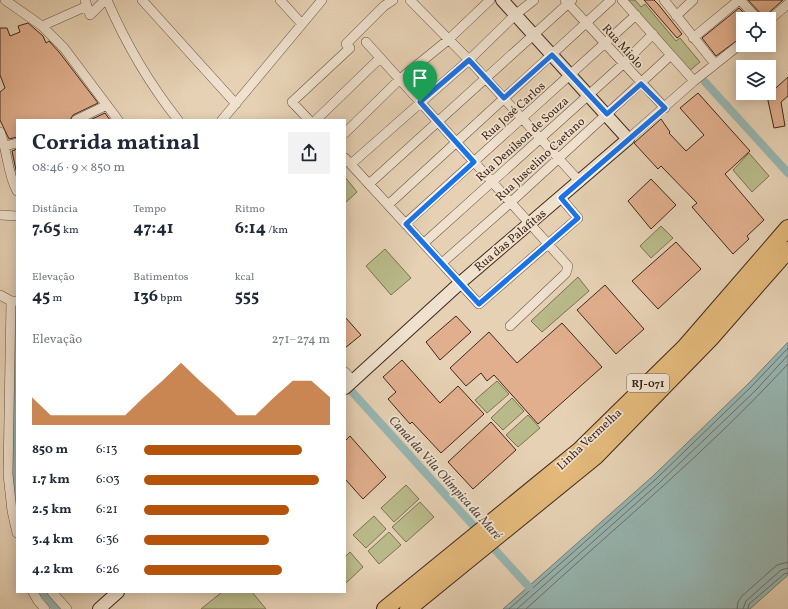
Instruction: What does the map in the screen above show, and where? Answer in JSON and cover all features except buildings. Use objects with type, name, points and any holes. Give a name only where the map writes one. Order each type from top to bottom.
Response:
[{"type":"highway","name":"Linha Vermelha","points":[[408,609],[580,450],[685,347],[788,228]]},
{"type":"highway","name":"Linha Vermelha","points":[[497,528],[596,456],[710,339],[788,250]]},
{"type":"highway","name":"Linha Vermelha","points":[[385,609],[473,548]]},
{"type":"street","points":[[5,0],[42,26],[64,48],[117,119]]},
{"type":"street","points":[[42,26],[106,0],[135,59],[156,92],[177,119]]},
{"type":"street","points":[[142,0],[236,104]]},
{"type":"street","points":[[280,0],[301,23]]},
{"type":"street","points":[[223,119],[301,23],[322,0]]},
{"type":"street","points":[[308,119],[292,102],[350,48],[346,44],[384,6],[393,0]]},
{"type":"street","points":[[346,132],[400,80],[448,40],[490,0]]},
{"type":"street","points":[[502,0],[607,114],[628,139]]},
{"type":"street","points":[[534,0],[515,15],[469,60],[348,161],[480,304],[578,218],[561,198]]},
{"type":"street","points":[[388,205],[611,0]]},
{"type":"street","points":[[622,0],[694,81]]},
{"type":"street","points":[[664,0],[715,64]]},
{"type":"street","points":[[676,16],[693,0]]},
{"type":"street","points":[[693,38],[740,0],[751,12]]},
{"type":"street","points":[[408,1],[469,60],[580,182]]},
{"type":"street","points":[[369,184],[534,35],[568,1]]},
{"type":"street","name":"Rua Miolo","points":[[568,1],[586,24],[665,108]]},
{"type":"street","points":[[776,14],[788,4]]},
{"type":"street","name":"Rua José Carlos","points":[[406,224],[636,15]]},
{"type":"street","name":"Rua Denilson de Souza","points":[[424,244],[623,64],[653,34]]},
{"type":"street","points":[[366,42],[379,59],[457,142],[492,183],[564,261],[569,269],[510,326]]},
{"type":"street","name":"Rua das Palafitas","points":[[348,381],[460,282],[580,182],[694,81],[736,48]]},
{"type":"street","name":"Rua Juscelino Caetano","points":[[442,263],[510,203],[671,55]]},
{"type":"street","points":[[317,119],[379,59]]},
{"type":"street","points":[[78,119],[107,105]]},
{"type":"street","points":[[0,132],[5,146],[10,179],[16,189]]},
{"type":"street","points":[[5,146],[16,143]]},
{"type":"street","points":[[0,215],[16,216]]},
{"type":"street","points":[[0,295],[14,301],[8,474],[12,511],[16,529]]},
{"type":"street","points":[[33,593],[38,605],[45,609]]},
{"type":"street","points":[[53,593],[67,609]]},
{"type":"street","points":[[99,609],[117,593]]},
{"type":"green space","points":[[624,0],[635,0],[641,7],[645,4],[676,41],[680,38],[700,62],[688,72]]},
{"type":"green space","points":[[749,153],[769,176],[752,192],[733,170]]},
{"type":"green space","points":[[346,178],[357,192],[346,202]]},
{"type":"green space","points":[[661,226],[673,238],[651,258],[640,246]]},
{"type":"green space","points":[[385,249],[411,278],[391,295],[366,266]]},
{"type":"green space","points":[[578,277],[589,291],[542,332],[531,321]]},
{"type":"green space","points":[[497,381],[509,394],[487,413],[475,400]]},
{"type":"green space","points":[[512,398],[524,411],[503,430],[491,418]]},
{"type":"green space","points":[[528,415],[540,428],[518,447],[506,435]]},
{"type":"green space","points":[[406,485],[419,499],[394,522],[381,508]]},
{"type":"green space","points":[[420,502],[434,517],[406,542],[392,527]]},
{"type":"green space","points":[[374,516],[386,529],[366,548],[353,535]]},
{"type":"green space","points":[[389,532],[401,545],[379,564],[368,551]]},
{"type":"green space","points":[[350,552],[363,567],[346,583],[346,556]]},
{"type":"green space","points":[[221,593],[253,593],[266,609],[201,609]]},
{"type":"water","points":[[788,342],[788,575],[750,609],[503,609],[653,476],[749,383]]},
{"type":"waterway","points":[[705,82],[788,173]]},
{"type":"waterway","points":[[16,352],[13,478],[16,504]]},
{"type":"waterway","name":"Canal da Vila Olímpica da Maré","points":[[346,385],[480,533]]},
{"type":"waterway","name":"Canal da Vila Olímpica da Maré","points":[[488,542],[529,587]]},
{"type":"waterway","points":[[44,593],[56,609]]},
{"type":"route","points":[[552,55],[607,114],[641,84],[665,108],[561,198],[578,218],[479,304],[406,224],[474,162],[420,102],[469,60],[504,98],[552,55]]}]
